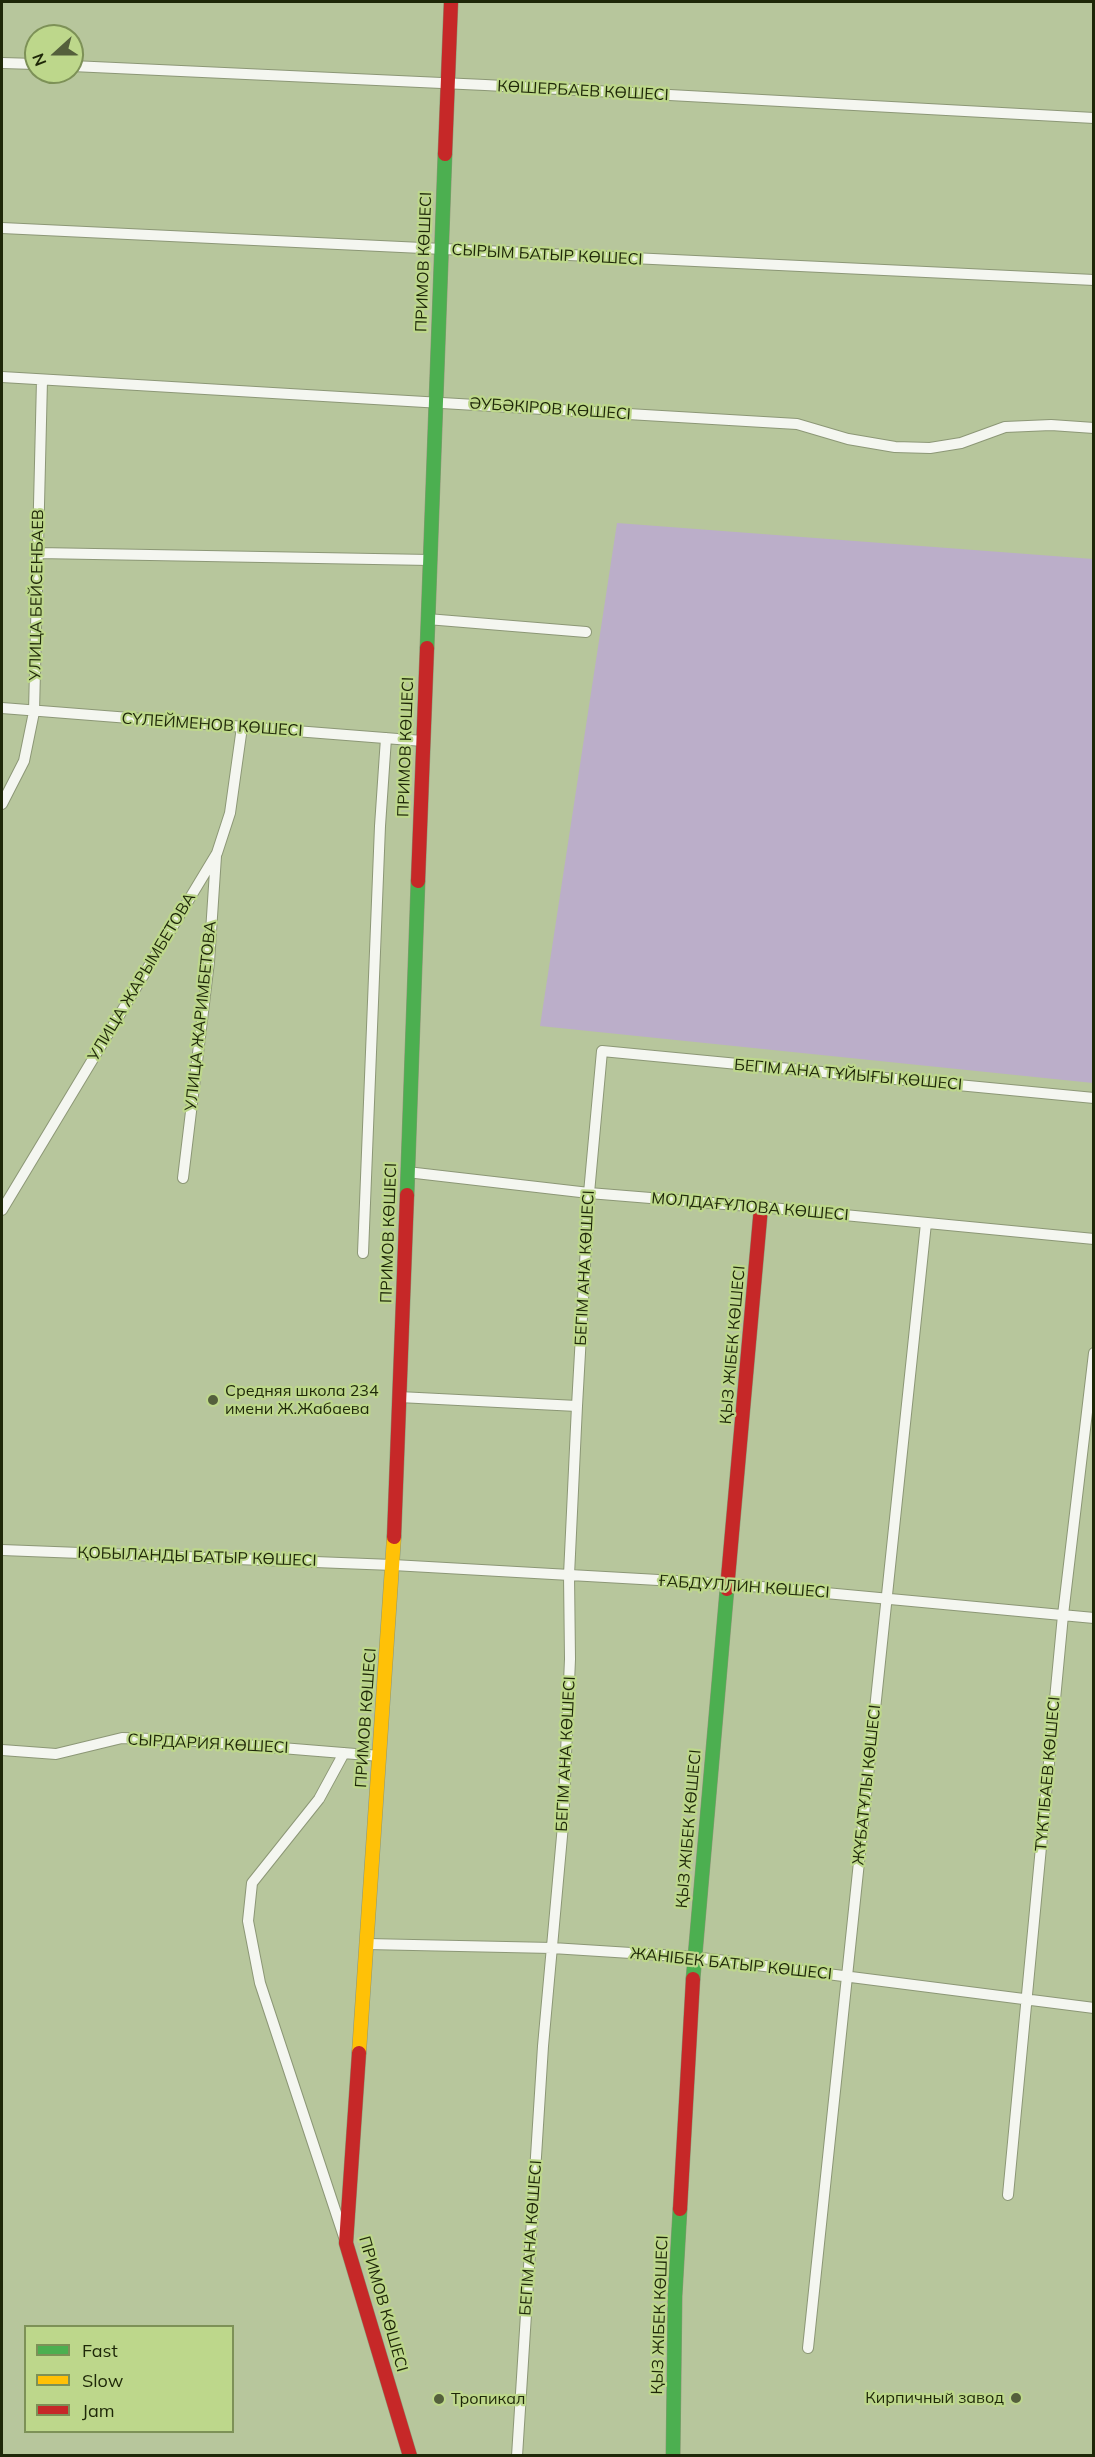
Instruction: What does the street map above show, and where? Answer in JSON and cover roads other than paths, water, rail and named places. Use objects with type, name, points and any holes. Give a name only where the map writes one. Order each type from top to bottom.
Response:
[{"type":"street","name":"ПРИМОВ КӨШЕСІ","points":[[410,2456],[346,2243],[393,1565],[451,2]]},
{"type":"street","points":[[2,63],[24,64]]},
{"type":"street","name":"КӨШЕРБАЕВ КӨШЕСІ","points":[[84,67],[447,83],[1094,118]]},
{"type":"street","name":"СЫРЫМ БАТЫР КӨШЕСІ","points":[[2,228],[1094,280]]},
{"type":"street","name":"ӘУБӘКІРОВ КӨШЕСІ","points":[[2,377],[797,424],[849,439],[895,447],[930,448],[961,443],[1005,427],[1051,425],[1094,428]]},
{"type":"street","name":"УЛИЦА БЕЙСЕНБАЕВ","points":[[2,804],[24,761],[34,712],[42,380]]},
{"type":"street","points":[[38,554],[430,560]]},
{"type":"street","points":[[428,619],[586,632]]},
{"type":"street","name":"СҮЛЕЙМЕНОВ КӨШЕСІ","points":[[2,708],[423,741]]},
{"type":"street","name":"УЛИЦА ЖАРЫМБЕТОВА","points":[[2,1210],[217,853],[230,813],[242,728]]},
{"type":"street","points":[[363,1253],[380,826],[386,738]]},
{"type":"street","name":"УЛИЦА ЖАРИМБЕТОВА","points":[[183,1178],[209,963],[217,853]]},
{"type":"street","name":"БЕГІМ АНА ТҰЙЫҒЫ КӨШЕСІ","points":[[602,1051],[1094,1098]]},
{"type":"street","name":"БЕГІМ АНА КӨШЕСІ","points":[[517,2456],[543,2046],[563,1825],[570,1659],[569,1575],[577,1406],[589,1193],[602,1051]]},
{"type":"street","name":"МОЛДАҒҰЛОВА КӨШЕСІ","points":[[407,1172],[589,1193],[1094,1239]]},
{"type":"street","name":"ҚЫЗ ЖІБЕК КӨШЕСІ","points":[[673,2456],[675,2296],[694,1957],[761,1207]]},
{"type":"street","name":"ЖҰБАТҰЛЫ КӨШЕСІ","points":[[808,2348],[926,1223]]},
{"type":"street","name":"ТҮКТІБАЕВ КӨШЕСІ","points":[[1008,2194],[1063,1615],[1094,1353]]},
{"type":"street","points":[[399,1397],[577,1406]]},
{"type":"street","name":"ҚОБЫЛАНДЫ БАТЫР КӨШЕСІ","points":[[2,1550],[393,1565]]},
{"type":"street","name":"ҒАБДУЛЛИН КӨШЕСІ","points":[[393,1565],[729,1584],[1094,1618]]},
{"type":"street","name":"СЫРДАРИЯ КӨШЕСІ","points":[[2,1750],[56,1754],[122,1738],[183,1740],[380,1756]]},
{"type":"street","points":[[344,1753],[319,1799],[252,1883],[248,1921],[260,1983],[346,2243]]},
{"type":"street","name":"ЖАНІБЕК БАТЫР КӨШЕСІ","points":[[367,1944],[552,1948],[694,1957],[1094,2008]]},
{"type":"place","name":"Средняя школа 234 имени Ж.Жабаева","points":[[213,1400]]},
{"type":"place","name":"Кирпичный завод","points":[[1016,2398]]},
{"type":"place","name":"Тропикал","points":[[439,2399]]}]
